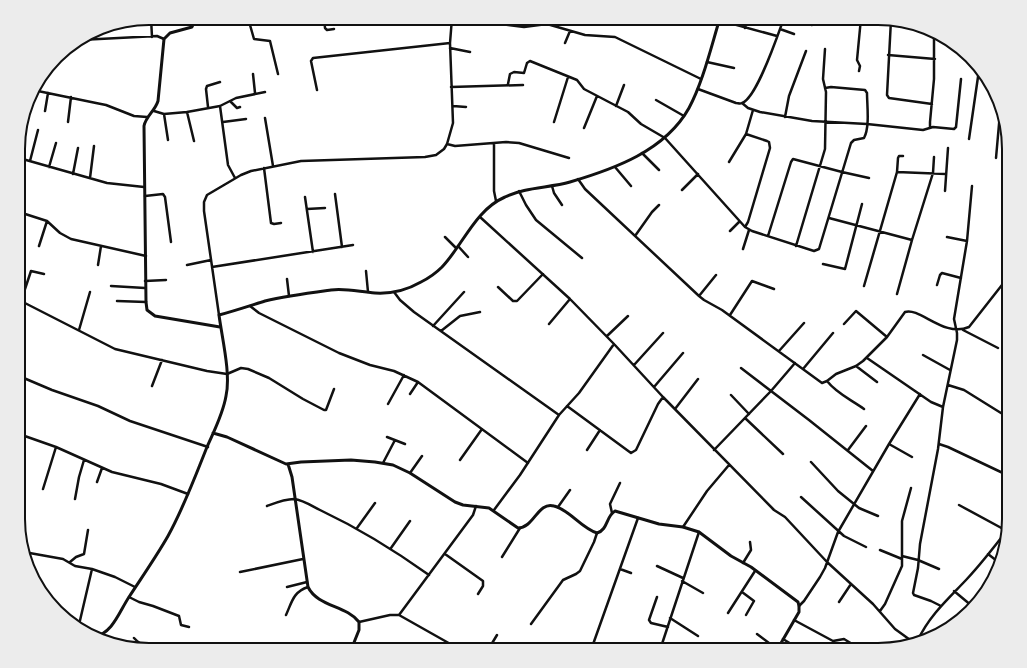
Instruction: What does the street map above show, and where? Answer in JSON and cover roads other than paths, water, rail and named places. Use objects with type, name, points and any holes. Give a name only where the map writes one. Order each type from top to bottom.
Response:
[{"type":"street","points":[[151,25],[152,37]]},
{"type":"street","points":[[193,25],[189,28],[168,34],[164,39],[162,47],[159,99],[154,111],[147,117],[144,126],[146,302],[148,310],[155,316],[220,327]]},
{"type":"street","points":[[197,25],[207,25]]},
{"type":"street","points":[[250,25],[254,39],[270,41],[278,74]]},
{"type":"street","points":[[326,25],[327,30],[334,29]]},
{"type":"street","points":[[102,633],[109,628],[168,536],[208,447],[227,395],[227,374],[204,211],[204,199],[207,195],[246,172],[273,166],[307,161],[424,157],[440,152],[447,144],[453,123],[450,48],[451,25]]},
{"type":"street","points":[[512,25],[534,25]]},
{"type":"street","points":[[550,25],[585,35],[611,36],[619,38],[701,79]]},
{"type":"street","points":[[219,315],[289,296],[341,289],[368,292],[394,292],[414,286],[432,276],[442,267],[480,217],[496,201],[519,191],[552,186],[615,167],[665,138],[676,128],[698,89],[718,25]]},
{"type":"street","points":[[736,25],[777,36]]},
{"type":"street","points":[[742,103],[755,90],[781,25]]},
{"type":"street","points":[[860,25],[857,60],[860,66],[860,71]]},
{"type":"street","points":[[891,26],[886,93],[888,97],[932,104]]},
{"type":"street","points":[[780,29],[794,34]]},
{"type":"street","points":[[565,43],[570,31]]},
{"type":"street","points":[[94,38],[152,37],[164,39]]},
{"type":"street","points":[[930,128],[935,59],[934,39]]},
{"type":"street","points":[[317,90],[311,61],[313,58],[450,44]]},
{"type":"street","points":[[450,48],[470,52]]},
{"type":"street","points":[[796,246],[825,149],[826,88],[823,79],[825,49]]},
{"type":"street","points":[[785,117],[789,96],[806,51]]},
{"type":"street","points":[[888,55],[935,59]]},
{"type":"street","points":[[508,84],[510,74],[514,72],[524,73],[530,61],[579,81],[584,89],[632,114],[641,124],[665,138],[740,222],[749,230],[812,251],[817,251],[829,218],[850,144],[854,140],[864,138],[867,124],[867,92],[865,90],[831,87],[826,88]]},
{"type":"street","points":[[706,62],[734,68]]},
{"type":"street","points":[[253,74],[255,93]]},
{"type":"street","points":[[970,139],[978,76]]},
{"type":"street","points":[[554,122],[568,77]]},
{"type":"street","points":[[698,89],[736,103],[742,103],[753,110],[785,117],[922,130],[937,127],[955,129],[961,79]]},
{"type":"street","points":[[208,107],[207,86],[220,82]]},
{"type":"street","points":[[452,87],[508,84],[523,85]]},
{"type":"street","points":[[616,106],[624,85]]},
{"type":"street","points":[[40,91],[106,105],[134,116],[147,117]]},
{"type":"street","points":[[154,111],[164,114],[187,112],[220,106],[236,98],[265,92]]},
{"type":"street","points":[[45,111],[48,93]]},
{"type":"street","points":[[584,128],[597,96]]},
{"type":"street","points":[[68,122],[71,98]]},
{"type":"street","points":[[656,100],[684,116]]},
{"type":"street","points":[[230,101],[237,108],[240,107]]},
{"type":"street","points":[[220,106],[228,164],[235,178]]},
{"type":"street","points":[[453,106],[466,106]]},
{"type":"street","points":[[730,162],[746,134],[753,110]]},
{"type":"street","points":[[187,112],[194,141]]},
{"type":"street","points":[[164,114],[168,140]]},
{"type":"street","points":[[265,118],[273,166]]},
{"type":"street","points":[[223,122],[246,119]]},
{"type":"street","points":[[996,158],[999,122]]},
{"type":"street","points":[[30,161],[38,130]]},
{"type":"street","points":[[745,227],[770,145],[767,141],[746,134]]},
{"type":"street","points":[[447,144],[455,146],[506,142],[519,143],[569,158]]},
{"type":"street","points":[[49,167],[56,143]]},
{"type":"street","points":[[494,144],[494,191],[496,201]]},
{"type":"street","points":[[90,178],[94,146]]},
{"type":"street","points":[[73,174],[78,148]]},
{"type":"street","points":[[945,191],[948,148]]},
{"type":"street","points":[[642,152],[658,170]]},
{"type":"street","points":[[864,286],[897,172],[898,158],[899,156],[903,156]]},
{"type":"street","points":[[897,294],[932,174],[934,157]]},
{"type":"street","points":[[768,236],[792,160],[795,159],[869,178]]},
{"type":"street","points":[[25,160],[73,174],[116,184],[144,187]]},
{"type":"street","points":[[615,167],[631,186]]},
{"type":"street","points":[[264,168],[271,223],[281,223]]},
{"type":"street","points":[[897,172],[946,174]]},
{"type":"street","points":[[682,190],[698,174]]},
{"type":"street","points":[[578,179],[585,189],[698,296],[720,308],[822,383],[836,374],[856,366],[867,358],[887,337],[903,314],[908,311],[945,328],[956,330],[963,329],[969,327],[973,323],[1002,285]]},
{"type":"street","points":[[552,186],[554,193],[562,205]]},
{"type":"street","points":[[941,606],[914,595],[914,593],[920,544],[957,333],[954,319],[967,241],[972,186]]},
{"type":"street","points":[[519,191],[536,220],[582,258]]},
{"type":"street","points":[[144,196],[163,194],[165,197],[171,242]]},
{"type":"street","points":[[335,194],[342,247]]},
{"type":"street","points":[[305,197],[313,252]]},
{"type":"street","points":[[823,264],[845,269],[862,204]]},
{"type":"street","points":[[635,236],[659,205]]},
{"type":"street","points":[[307,209],[325,208]]},
{"type":"street","points":[[25,214],[47,221],[60,233],[71,239],[146,256]]},
{"type":"street","points":[[480,217],[570,299],[607,336],[714,450],[774,510],[785,517],[827,562],[880,611],[895,629],[908,639]]},
{"type":"street","points":[[829,218],[912,240]]},
{"type":"street","points":[[39,246],[47,221]]},
{"type":"street","points":[[730,231],[740,222]]},
{"type":"street","points":[[743,249],[749,230]]},
{"type":"street","points":[[445,237],[468,257]]},
{"type":"street","points":[[947,238],[967,241]]},
{"type":"street","points":[[212,267],[352,245]]},
{"type":"street","points":[[98,265],[101,246]]},
{"type":"street","points":[[187,265],[211,260]]},
{"type":"street","points":[[25,287],[31,271],[44,274]]},
{"type":"street","points":[[366,271],[368,292]]},
{"type":"street","points":[[937,285],[942,273],[961,278]]},
{"type":"street","points":[[498,287],[516,301],[543,274]]},
{"type":"street","points":[[698,296],[716,275]]},
{"type":"street","points":[[287,279],[289,296]]},
{"type":"street","points":[[146,281],[166,280]]},
{"type":"street","points":[[730,316],[752,281],[774,289]]},
{"type":"street","points":[[110,286],[145,288]]},
{"type":"street","points":[[79,330],[90,292]]},
{"type":"street","points":[[394,292],[400,300],[414,312],[559,415]]},
{"type":"street","points":[[433,326],[464,292]]},
{"type":"street","points":[[548,324],[570,299]]},
{"type":"street","points":[[117,301],[146,302]]},
{"type":"street","points":[[25,303],[115,349],[207,371],[227,374],[241,368],[248,369],[269,378],[324,410],[328,407],[334,389]]},
{"type":"street","points":[[250,306],[259,313],[339,353],[370,365],[394,371],[418,382],[528,463]]},
{"type":"street","points":[[844,324],[856,311],[887,337]]},
{"type":"street","points":[[441,331],[460,316],[480,312]]},
{"type":"street","points":[[607,336],[628,316]]},
{"type":"street","points":[[779,351],[804,323]]},
{"type":"street","points":[[963,329],[998,348]]},
{"type":"street","points":[[634,365],[663,333]]},
{"type":"street","points":[[803,369],[833,333]]},
{"type":"street","points":[[494,510],[528,463],[559,415],[579,393],[614,344]]},
{"type":"street","points":[[654,387],[683,353]]},
{"type":"street","points":[[923,355],[950,370]]},
{"type":"street","points":[[867,358],[931,402],[943,407]]},
{"type":"street","points":[[152,386],[162,360]]},
{"type":"street","points":[[714,450],[795,363]]},
{"type":"street","points":[[856,366],[877,382]]},
{"type":"street","points":[[741,368],[873,471]]},
{"type":"street","points":[[388,404],[404,375]]},
{"type":"street","points":[[25,379],[52,390],[98,406],[121,418],[208,447]]},
{"type":"street","points":[[675,409],[698,379]]},
{"type":"street","points":[[827,381],[847,399],[854,401],[864,409]]},
{"type":"street","points":[[410,394],[418,382]]},
{"type":"street","points":[[948,385],[969,393],[1002,413]]},
{"type":"street","points":[[799,606],[804,601],[827,562],[838,532],[920,394]]},
{"type":"street","points":[[731,395],[749,414]]},
{"type":"street","points":[[567,406],[629,452],[634,452],[663,397]]},
{"type":"street","points":[[745,418],[783,454]]},
{"type":"street","points":[[848,450],[866,426]]},
{"type":"street","points":[[460,460],[482,430]]},
{"type":"street","points":[[587,450],[600,430]]},
{"type":"street","points":[[213,433],[288,464],[351,460],[383,463],[410,472],[455,502],[463,505],[487,507],[494,510],[515,526],[520,528]]},
{"type":"street","points":[[25,436],[56,447],[102,468],[124,476],[172,488],[188,494]]},
{"type":"street","points":[[387,437],[405,444]]},
{"type":"street","points":[[383,463],[395,440]]},
{"type":"street","points":[[889,444],[912,457]]},
{"type":"street","points":[[938,444],[948,446],[1002,473]]},
{"type":"street","points":[[43,489],[56,447]]},
{"type":"street","points":[[410,472],[422,456]]},
{"type":"street","points":[[75,499],[84,460]]},
{"type":"street","points":[[811,462],[854,504],[865,511],[878,516]]},
{"type":"street","points":[[288,464],[296,500],[308,587],[316,598],[355,617],[359,622],[359,630],[354,643]]},
{"type":"street","points":[[683,527],[707,491],[729,465]]},
{"type":"street","points":[[97,482],[102,468]]},
{"type":"street","points":[[612,513],[610,504],[620,483]]},
{"type":"street","points":[[880,611],[901,571],[902,521],[911,488]]},
{"type":"street","points":[[558,508],[570,490]]},
{"type":"street","points":[[801,497],[838,532],[851,541],[866,547]]},
{"type":"street","points":[[267,506],[296,500],[357,528],[391,548],[429,575]]},
{"type":"street","points":[[357,528],[375,502]]},
{"type":"street","points":[[502,557],[520,528],[528,524],[544,507],[550,505],[558,508],[597,533]]},
{"type":"street","points":[[959,505],[1002,527]]},
{"type":"street","points":[[399,615],[473,515],[476,506]]},
{"type":"street","points":[[530,624],[563,580],[580,571],[597,533],[602,530],[612,513],[617,511],[659,524],[683,527],[699,532],[731,556],[796,600],[799,606],[799,612],[781,643]]},
{"type":"street","points":[[594,643],[638,518]]},
{"type":"street","points":[[391,548],[410,521]]},
{"type":"street","points":[[70,562],[76,556],[84,554],[88,530]]},
{"type":"street","points":[[662,643],[699,532]]},
{"type":"street","points":[[920,636],[928,622],[941,606],[967,579],[1001,538]]},
{"type":"street","points":[[743,563],[751,550],[750,542]]},
{"type":"street","points":[[880,550],[902,558],[918,560],[939,569]]},
{"type":"street","points":[[30,553],[64,559],[75,566],[92,569],[115,577],[135,587]]},
{"type":"street","points":[[445,554],[484,581],[478,594]]},
{"type":"street","points":[[988,554],[995,559]]},
{"type":"street","points":[[240,572],[303,559]]},
{"type":"street","points":[[656,566],[683,580],[703,593]]},
{"type":"street","points":[[80,622],[92,569]]},
{"type":"street","points":[[620,569],[630,573]]},
{"type":"street","points":[[728,613],[755,571]]},
{"type":"street","points":[[287,587],[307,582]]},
{"type":"street","points":[[839,602],[851,584]]},
{"type":"street","points":[[286,615],[296,594],[300,590],[308,587]]},
{"type":"street","points":[[954,591],[969,603]]},
{"type":"street","points":[[742,592],[754,601],[746,615]]},
{"type":"street","points":[[129,597],[179,616],[181,626],[189,627]]},
{"type":"street","points":[[657,597],[649,620],[668,627]]},
{"type":"street","points":[[359,622],[390,615],[399,615],[449,643]]},
{"type":"street","points":[[670,618],[698,636]]},
{"type":"street","points":[[794,620],[833,641],[844,639],[851,643]]},
{"type":"street","points":[[757,634],[769,643]]},
{"type":"street","points":[[492,643],[497,635]]},
{"type":"street","points":[[134,638],[138,643]]},
{"type":"street","points":[[783,640],[788,643]]}]
